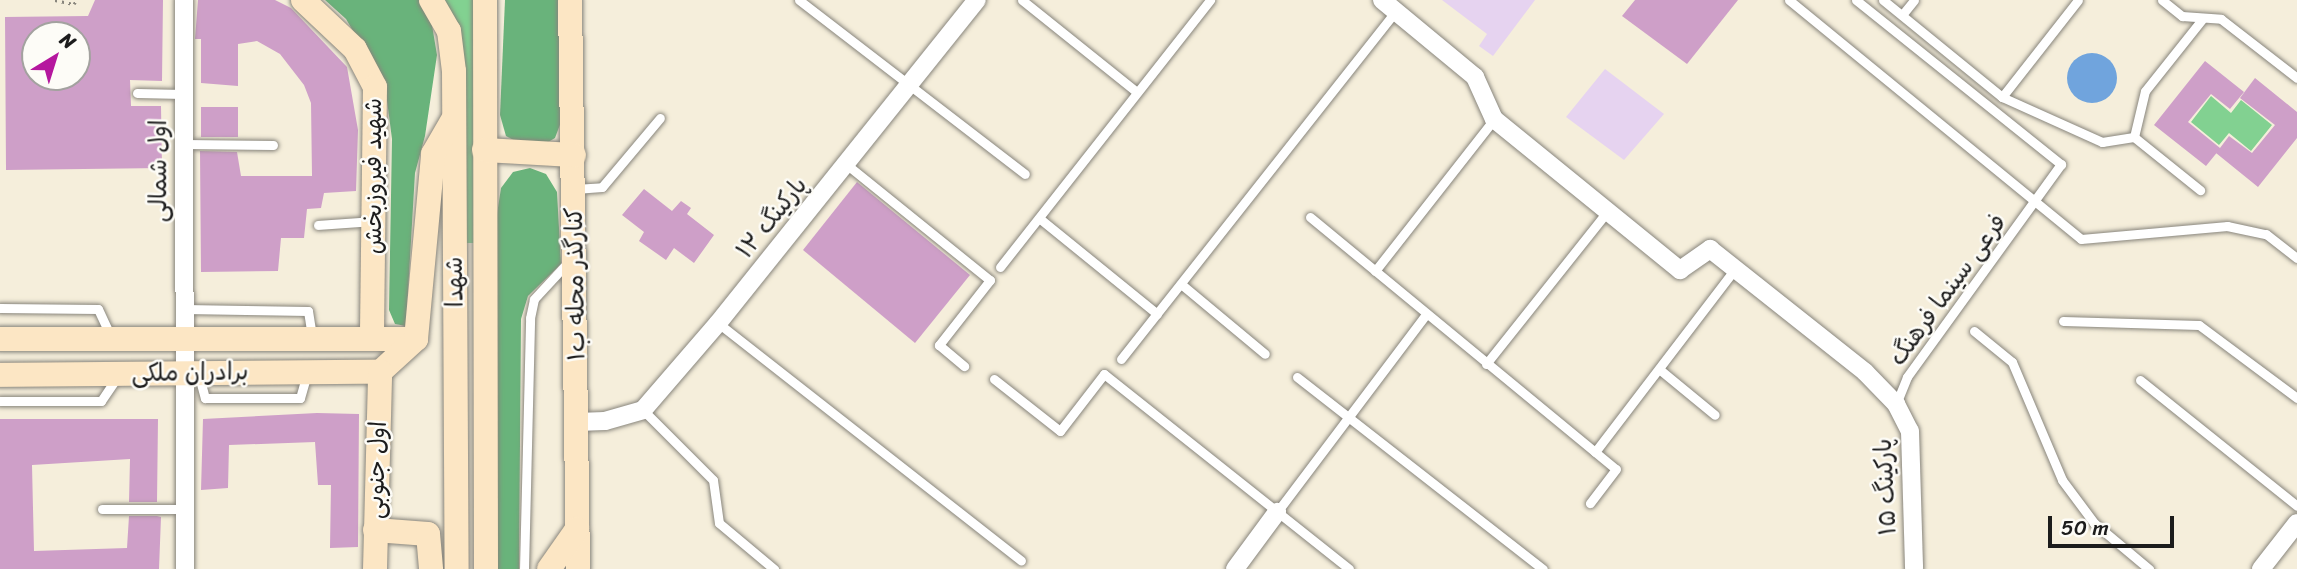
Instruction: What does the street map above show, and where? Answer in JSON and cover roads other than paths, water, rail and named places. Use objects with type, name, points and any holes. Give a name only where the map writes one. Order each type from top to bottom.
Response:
[{"type":"main road","name":"شهید فیروزبخش","points":[[303,0],[326,16],[355,49],[375,87],[376,220],[372,337]]},
{"type":"main road","name":"شهدا","points":[[431,0],[452,47],[457,569]]},
{"type":"main road","name":"شهدا","points":[[485,0],[486,569]]},
{"type":"main road","name":"کنارگذر محله ب۱","points":[[570,0],[576,253],[578,569]]},
{"type":"main road","points":[[380,372],[415,339],[433,154],[453,120]]},
{"type":"main road","points":[[484,150],[574,155]]},
{"type":"main road","name":"برادران ملکی","points":[[0,339],[183,343],[312,338],[415,339]]},
{"type":"main road","name":"برادران ملکی","points":[[0,375],[380,372]]},
{"type":"main road","name":"اول جنوبی","points":[[375,569],[380,372]]},
{"type":"main road","points":[[549,569],[578,529]]},
{"type":"main road","points":[[375,530],[428,534],[430,569]]},
{"type":"street","name":"اول شمالی","points":[[184,0],[183,343],[191,374]]},
{"type":"street","name":"پارکینگ ۱۲","points":[[643,411],[718,323],[977,0]]},
{"type":"street","points":[[1389,6],[1475,77],[1494,119],[1607,212]]},
{"type":"street","name":"پارکینگ ۱۵","points":[[1607,212],[1680,270],[1710,250],[1865,372],[1896,404],[1910,431],[1914,569]]},
{"type":"street","points":[[185,569],[191,374]]},
{"type":"street","points":[[577,422],[605,421],[643,411]]},
{"type":"street","points":[[1235,569],[1277,512]]},
{"type":"street","points":[[2261,569],[2297,523]]},
{"type":"lane","points":[[799,0],[1025,174]]},
{"type":"lane","points":[[1022,0],[1137,92]]},
{"type":"lane","points":[[1000,267],[1210,0]]},
{"type":"lane","points":[[1789,0],[2081,239],[2227,226],[2266,234],[2297,258]]},
{"type":"lane","name":"فرعی سینما فرهنگ","points":[[1856,0],[2061,164],[1907,377],[1896,404]]},
{"type":"lane","points":[[1883,0],[2002,97],[2102,142],[2134,137],[2200,190]]},
{"type":"lane","points":[[1902,15],[1914,0]]},
{"type":"lane","points":[[2002,97],[2078,0]]},
{"type":"lane","points":[[2162,0],[2182,16],[2221,19],[2297,78]]},
{"type":"lane","points":[[1121,359],[1181,284],[1389,6]]},
{"type":"lane","points":[[2134,137],[2145,91],[2203,18]]},
{"type":"lane","points":[[138,93],[183,94]]},
{"type":"lane","points":[[575,189],[602,187],[660,118]]},
{"type":"lane","points":[[1375,271],[1494,119]]},
{"type":"lane","points":[[183,144],[273,145]]},
{"type":"lane","points":[[846,164],[990,280],[939,345],[964,366]]},
{"type":"lane","points":[[1486,363],[1607,212]]},
{"type":"lane","points":[[1310,217],[1616,469],[1590,503]]},
{"type":"lane","points":[[1039,218],[1157,314]]},
{"type":"lane","points":[[318,225],[376,220]]},
{"type":"lane","points":[[524,569],[530,318],[534,299],[576,253]]},
{"type":"lane","points":[[1595,452],[1735,269]]},
{"type":"lane","points":[[1181,284],[1265,354]]},
{"type":"lane","points":[[0,308],[98,309],[113,341]]},
{"type":"lane","points":[[183,309],[308,310],[312,338]]},
{"type":"lane","points":[[1277,512],[1426,314]]},
{"type":"lane","points":[[2063,321],[2199,325],[2297,398]]},
{"type":"lane","points":[[718,323],[1021,561]]},
{"type":"lane","points":[[1974,331],[2012,362],[2062,480],[2094,523],[2148,569]]},
{"type":"lane","points":[[1659,369],[1715,415]]},
{"type":"lane","points":[[994,379],[1060,431],[1104,373],[1349,569]]},
{"type":"lane","points":[[0,401],[101,401],[119,374]]},
{"type":"lane","points":[[1297,377],[1542,569]]},
{"type":"lane","points":[[2140,380],[2297,506]]},
{"type":"lane","points":[[643,411],[713,480],[719,523],[774,569]]},
{"type":"lane","points":[[102,509],[185,509]]},
{"type":"water","points":[[2092,53],[2110,60],[2117,78],[2110,96],[2092,103],[2074,96],[2067,78],[2074,60]]}]
